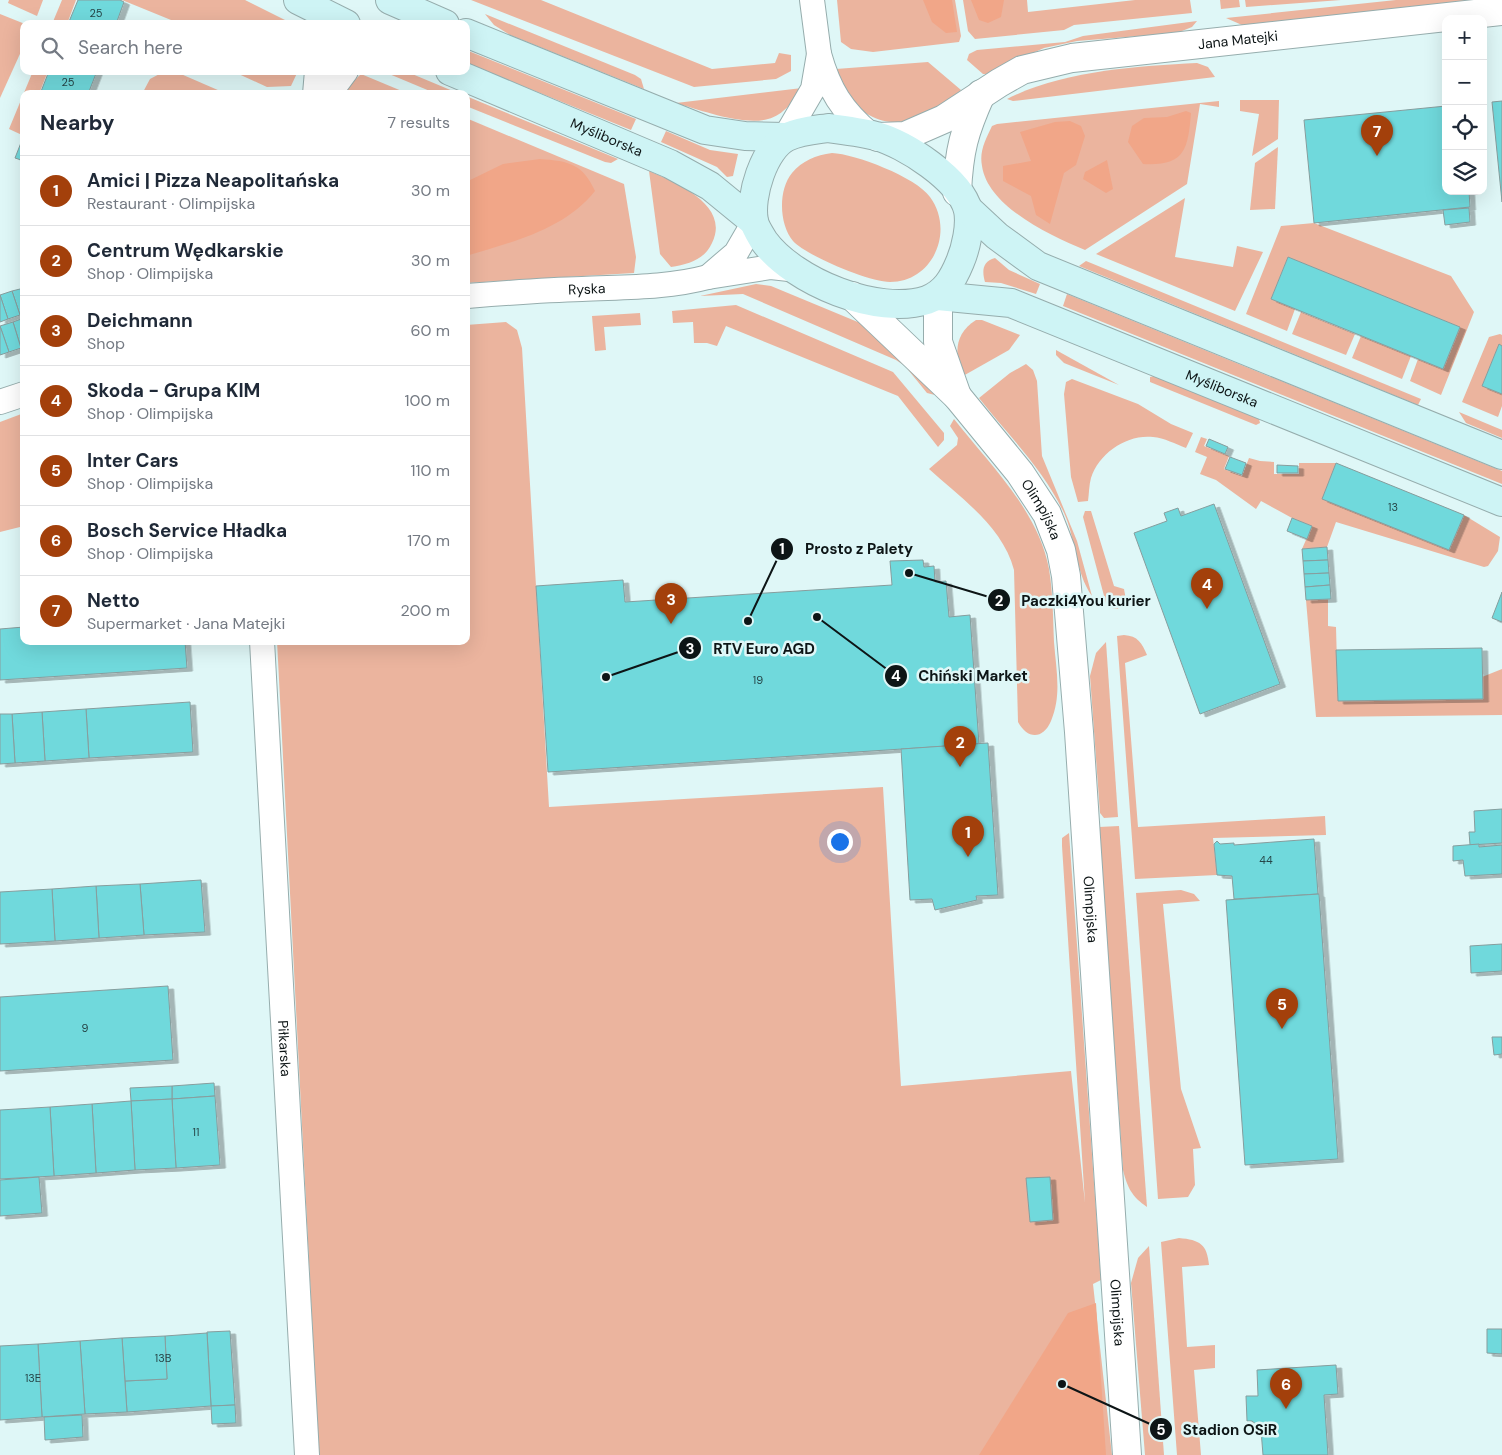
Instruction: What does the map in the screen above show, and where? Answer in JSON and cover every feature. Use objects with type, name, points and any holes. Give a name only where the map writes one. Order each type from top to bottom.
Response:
[{"type":"main road","points":[[390,0],[436,20]]},
{"type":"main road","points":[[310,10],[336,20]]},
{"type":"main road","points":[[470,35],[705,130],[745,136],[785,138],[802,132],[828,128],[874,136],[905,148],[931,164],[951,182],[963,200],[997,236],[1038,266],[1502,455]]},
{"type":"main road","name":"Myśliborska","points":[[459,75],[670,164],[710,186],[754,222],[764,240],[778,256],[798,270],[852,296],[886,304],[904,305],[938,296],[971,297],[1020,306],[1502,502]]},
{"type":"main road","points":[[754,222],[754,199],[760,174],[770,155],[785,138]]},
{"type":"main road","points":[[938,296],[952,280],[963,256],[966,242],[963,200]]},
{"type":"street","points":[[812,0],[819,54],[824,73],[837,101],[855,122],[874,136]]},
{"type":"street","name":"Jana Matejki","points":[[874,136],[905,136],[944,119],[1022,70],[1072,58],[1502,11]]},
{"type":"street","points":[[785,138],[813,89],[819,54]]},
{"type":"street","points":[[315,90],[317,75]]},
{"type":"street","points":[[332,90],[343,75]]},
{"type":"street","points":[[963,200],[958,164],[965,131],[981,94]]},
{"type":"street","name":"Ryska","points":[[708,277],[736,253],[754,222]]},
{"type":"street","name":"Ryska","points":[[470,296],[685,284],[748,269],[771,267],[798,270]]},
{"type":"street","name":"Olimpijska","points":[[852,296],[957,396],[1020,473],[1036,495],[1054,530],[1066,576],[1080,749],[1127,1455]]},
{"type":"street","name":"Olimpijska","points":[[938,296],[938,342],[957,396]]},
{"type":"street","points":[[0,402],[20,395]]},
{"type":"street","name":"Piłkarska","points":[[262,645],[306,1455]]},
{"type":"shaded area","points":[[9,0],[43,0],[37,16],[8,3]]},
{"type":"shaded area","points":[[62,0],[76,0],[68,20],[54,20]]},
{"type":"shaded area","points":[[122,0],[245,0],[285,20],[171,20]]},
{"type":"shaded area","points":[[471,0],[541,0],[712,69],[775,63],[779,53],[791,55],[791,71],[776,79],[694,87]]},
{"type":"shaded area","points":[[837,0],[955,0],[961,36],[959,42],[873,52],[851,49],[841,42]]},
{"type":"shaded area","points":[[923,0],[952,0],[957,32],[946,33],[932,22]]},
{"type":"shaded area","points":[[963,0],[1027,0],[1028,12],[1135,0],[1190,0],[1192,13],[1074,25],[1064,30],[975,39],[968,31]]},
{"type":"shaded area","points":[[971,0],[1004,0],[1001,17],[988,23],[979,20]]},
{"type":"shaded area","points":[[1220,0],[1239,0],[1240,7],[1221,9]]},
{"type":"shaded area","points":[[1245,0],[1341,0],[1246,7]]},
{"type":"shaded area","points":[[1396,0],[1474,0],[1242,25],[1226,18]]},
{"type":"shaded area","points":[[0,14],[20,22],[20,54],[0,98]]},
{"type":"shaded area","points":[[485,14],[635,75],[641,79],[644,89],[510,35],[494,25]]},
{"type":"shaded area","points":[[1197,21],[1192,27],[1177,33],[1077,41],[1044,48],[986,74],[983,74],[967,60],[969,54],[977,50],[1065,42],[1083,36]]},
{"type":"shaded area","points":[[470,52],[636,119],[631,130],[470,65]]},
{"type":"shaded area","points":[[928,62],[961,90],[918,118],[894,122],[882,120],[864,113],[854,106],[846,94],[836,69]]},
{"type":"shaded area","points":[[1197,63],[1208,67],[1215,77],[1013,101],[1007,99],[1051,82],[1075,76],[1125,68]]},
{"type":"shaded area","points":[[31,75],[46,75],[41,90],[25,90]]},
{"type":"shaded area","points":[[158,75],[183,75],[218,90],[144,90],[150,79]]},
{"type":"shaded area","points":[[241,75],[296,75],[291,86],[267,87]]},
{"type":"shaded area","points":[[360,75],[363,75],[399,90],[344,90]]},
{"type":"shaded area","points":[[392,75],[415,75],[450,90],[427,90]]},
{"type":"shaded area","points":[[802,88],[788,107],[779,114],[758,121],[734,119],[676,103]]},
{"type":"shaded area","points":[[470,98],[618,159],[611,163],[470,108]]},
{"type":"shaded area","points":[[1240,100],[1279,100],[1278,139],[1252,156],[1259,114],[1240,111]]},
{"type":"shaded area","points":[[1219,101],[1219,107],[1200,104],[1187,184],[1085,250],[1055,237],[1008,207],[987,181],[982,166],[981,155],[984,145],[992,126],[997,124]]},
{"type":"shaded area","points":[[20,102],[20,134],[9,129]]},
{"type":"shaded area","points":[[1186,111],[1191,113],[1190,126],[1181,154],[1167,162],[1143,164],[1128,142],[1132,126],[1144,118],[1167,117]]},
{"type":"shaded area","points":[[470,120],[624,184],[636,257],[634,273],[470,283]]},
{"type":"shaded area","points":[[1070,121],[1081,126],[1085,136],[1076,165],[1064,173],[1050,224],[1036,215],[1031,196],[1003,181],[1003,166],[1031,161],[1020,132],[1055,122]]},
{"type":"shaded area","points":[[666,131],[710,150],[738,154],[733,176],[727,177],[717,167],[661,142]]},
{"type":"shaded area","points":[[1278,147],[1275,209],[1250,210],[1255,163]]},
{"type":"shaded area","points":[[832,153],[855,157],[884,168],[912,182],[923,189],[930,197],[937,210],[940,239],[936,252],[918,274],[905,280],[890,282],[868,278],[811,254],[793,241],[788,234],[782,207],[782,198],[787,180],[805,162],[820,155]]},
{"type":"shaded area","points":[[540,159],[567,163],[585,175],[595,191],[568,216],[553,225],[519,240],[470,255],[470,180],[503,164]]},
{"type":"shaded area","points":[[1107,160],[1113,189],[1106,193],[1083,179],[1085,172]]},
{"type":"shaded area","points":[[649,171],[697,197],[707,206],[714,217],[716,229],[712,243],[705,253],[695,260],[671,267],[660,254]]},
{"type":"shaded area","points":[[1185,198],[1175,257],[1233,267],[1237,246],[1263,252],[1235,311],[1096,254]]},
{"type":"shaded area","points":[[1314,223],[1451,276],[1474,312],[1441,395],[1410,381],[1418,359],[1443,369],[1460,327],[1288,257],[1271,299],[1295,309],[1287,331],[1246,314],[1281,226]]},
{"type":"shaded area","points":[[995,258],[1009,270],[1040,284],[1036,294],[1001,283],[985,282],[983,274],[985,264]]},
{"type":"shaded area","points":[[1086,261],[1421,399],[1418,405],[1079,266]]},
{"type":"shaded area","points":[[756,284],[771,286],[865,325],[894,346],[935,395],[927,393],[905,366],[896,360],[743,294],[700,296]]},
{"type":"shaded area","points":[[1067,294],[1502,471],[1502,484],[1063,306]]},
{"type":"shaded area","points":[[736,305],[893,372],[944,433],[944,440],[938,447],[898,396],[726,326],[717,346],[707,343],[694,343],[693,322],[673,323],[672,311]]},
{"type":"shaded area","points":[[1301,312],[1355,334],[1346,355],[1292,334]]},
{"type":"shaded area","points":[[640,313],[641,325],[604,327],[606,350],[595,351],[592,316]]},
{"type":"shaded area","points":[[976,320],[982,320],[1020,335],[1009,350],[963,376],[958,360],[958,345],[963,332]]},
{"type":"shaded area","points":[[506,322],[517,330],[522,348],[549,807],[883,787],[901,1086],[1071,1071],[1085,1203],[1062,846],[1062,838],[1069,833],[1101,1280],[1093,1284],[1112,1455],[319,1455],[277,645],[470,645],[470,325]]},
{"type":"shaded area","points":[[1502,335],[1502,346],[1499,345],[1482,386],[1502,394],[1502,406],[1498,417],[1462,402],[1489,337]]},
{"type":"shaded area","points":[[1361,336],[1411,356],[1402,379],[1352,358]]},
{"type":"shaded area","points":[[1056,350],[1119,385],[1064,363],[1056,355]]},
{"type":"shaded area","points":[[1026,364],[1033,370],[1037,381],[1042,456],[1077,541],[1092,596],[1082,577],[1068,523],[1056,497],[1036,467],[979,398],[1010,373]]},
{"type":"shaded area","points":[[1154,376],[1259,419],[1260,423],[1256,425],[1150,382],[1150,377]]},
{"type":"shaded area","points":[[1072,379],[1138,404],[1171,424],[1193,433],[1186,448],[1153,437],[1143,437],[1124,442],[1107,453],[1100,461],[1091,478],[1088,501],[1078,502],[1071,477],[1064,394],[1066,382]]},
{"type":"shaded area","points":[[1459,412],[1502,430],[1502,438],[1466,423]]},
{"type":"shaded area","points":[[20,414],[20,527],[0,532],[0,422]]},
{"type":"shaded area","points":[[954,419],[997,471],[1024,508],[1035,527],[1049,569],[1053,605],[1057,692],[1051,721],[1044,732],[1039,734],[1035,735],[1026,732],[1018,722],[1014,570],[1009,555],[1001,540],[979,514],[929,469],[957,445],[958,438],[950,426]]},
{"type":"shaded area","points":[[1201,437],[1207,439],[1204,446],[1229,456],[1224,469],[1242,476],[1249,458],[1274,462],[1274,474],[1299,474],[1299,463],[1336,463],[1323,499],[1449,550],[1464,515],[1500,537],[1498,551],[1488,566],[1484,567],[1336,522],[1327,547],[1302,549],[1312,526],[1292,518],[1261,501],[1256,509],[1216,480],[1200,474],[1207,457],[1195,452]]},
{"type":"shaded area","points":[[1085,511],[1091,511],[1114,586],[1124,589],[1126,600],[1124,605],[1117,609],[1107,607],[1083,517]]},
{"type":"shaded area","points":[[1328,599],[1328,626],[1336,627],[1338,701],[1482,699],[1482,677],[1502,669],[1502,715],[1316,717],[1306,600]]},
{"type":"shaded area","points":[[1124,635],[1139,641],[1147,655],[1125,663],[1138,827],[1325,816],[1326,835],[1213,838],[1217,875],[1135,879],[1117,636]]},
{"type":"shaded area","points":[[1106,642],[1118,817],[1104,818],[1100,813],[1090,676],[1096,653]]},
{"type":"shaded area","points":[[1119,826],[1147,1207],[1131,1191],[1123,1170],[1099,827]]},
{"type":"shaded area","points":[[1181,890],[1194,894],[1200,901],[1163,904],[1181,1089],[1201,1148],[1193,1149],[1195,1185],[1188,1197],[1158,1199],[1136,893]]},
{"type":"shaded area","points":[[1179,1238],[1201,1244],[1206,1252],[1209,1265],[1182,1267],[1187,1347],[1215,1345],[1215,1368],[1194,1370],[1201,1455],[1177,1455],[1161,1242]]},
{"type":"shaded area","points":[[1149,1246],[1164,1455],[1145,1455],[1131,1283],[1138,1258]]},
{"type":"shaded area","points":[[1096,1303],[1106,1455],[979,1455],[1068,1313]]},
{"type":"building","points":[[78,0],[120,0],[124,2],[117,20],[70,20]]},
{"type":"building","points":[[47,75],[95,75],[90,90],[42,90]]},
{"type":"building","points":[[1502,101],[1502,202],[1492,102]]},
{"type":"building","points":[[1442,106],[1442,195],[1469,195],[1470,207],[1314,223],[1304,120]]},
{"type":"building","points":[[20,145],[20,160],[15,158]]},
{"type":"building","points":[[1469,208],[1470,222],[1445,225],[1443,210]]},
{"type":"building","points":[[1288,257],[1460,327],[1443,369],[1271,299]]},
{"type":"building","points":[[20,289],[20,315],[12,291]]},
{"type":"building","points":[[12,291],[20,315],[8,319],[0,295]]},
{"type":"building","points":[[0,295],[8,319],[0,322]]},
{"type":"building","points":[[20,319],[20,345],[13,322]]},
{"type":"building","points":[[13,322],[20,348],[9,352],[0,326]]},
{"type":"building","points":[[0,326],[9,352],[0,355]]},
{"type":"building","points":[[1499,344],[1502,346],[1502,394],[1482,386]]},
{"type":"building","points":[[1209,439],[1228,447],[1225,454],[1206,446]]},
{"type":"building","points":[[1230,457],[1246,463],[1242,475],[1225,469]]},
{"type":"building","points":[[1336,463],[1464,515],[1449,550],[1322,499]]},
{"type":"building","points":[[1277,465],[1298,466],[1298,473],[1277,473]]},
{"type":"building","points":[[1214,504],[1280,684],[1200,714],[1134,533],[1167,521],[1164,513],[1178,508],[1181,516]]},
{"type":"building","points":[[1292,518],[1312,526],[1307,539],[1287,531]]},
{"type":"building","points":[[1327,547],[1328,560],[1303,561],[1302,549]]},
{"type":"building","points":[[923,560],[924,567],[934,566],[935,582],[946,581],[949,617],[970,615],[979,744],[548,772],[536,586],[623,580],[625,602],[892,585],[890,561]]},
{"type":"building","points":[[1328,560],[1329,573],[1304,574],[1303,561]]},
{"type":"building","points":[[1329,573],[1330,585],[1305,587],[1304,574]]},
{"type":"building","points":[[1330,585],[1331,599],[1306,600],[1305,587]]},
{"type":"building","points":[[1502,592],[1502,622],[1492,618]]},
{"type":"building","points":[[20,627],[20,645],[185,645],[187,668],[0,680],[0,629]]},
{"type":"building","points":[[1482,648],[1483,699],[1338,701],[1336,650]]},
{"type":"building","points":[[190,702],[193,752],[89,758],[86,709]]},
{"type":"building","points":[[86,709],[89,758],[45,761],[42,712]]},
{"type":"building","points":[[42,712],[45,761],[15,763],[12,714]]},
{"type":"building","points":[[0,714],[12,714],[15,763],[0,764]]},
{"type":"building","points":[[988,743],[998,895],[976,896],[977,900],[935,910],[932,899],[910,900],[901,749]]},
{"type":"building","points":[[1502,809],[1502,843],[1470,845],[1469,832],[1475,832],[1474,811]]},
{"type":"building","points":[[1314,839],[1318,894],[1234,899],[1232,876],[1217,875],[1214,844],[1217,841],[1220,844],[1234,843],[1234,845]]},
{"type":"building","points":[[1479,844],[1479,847],[1502,845],[1502,874],[1465,876],[1463,860],[1453,861],[1453,846]]},
{"type":"building","points":[[201,880],[205,932],[144,935],[140,884]]},
{"type":"building","points":[[140,884],[144,935],[99,938],[96,886]]},
{"type":"building","points":[[96,886],[99,938],[55,941],[52,889]]},
{"type":"building","points":[[52,889],[55,941],[0,944],[0,892]]},
{"type":"building","points":[[1319,894],[1338,1159],[1245,1165],[1226,900]]},
{"type":"building","points":[[1502,944],[1502,971],[1471,973],[1470,946]]},
{"type":"building","points":[[168,986],[173,1060],[0,1071],[0,997]]},
{"type":"building","points":[[1492,1037],[1502,1037],[1502,1054],[1494,1055]]},
{"type":"building","points":[[214,1083],[215,1096],[172,1099],[172,1086]]},
{"type":"building","points":[[172,1086],[172,1099],[131,1101],[130,1088]]},
{"type":"building","points":[[215,1096],[220,1165],[176,1168],[172,1099]]},
{"type":"building","points":[[172,1099],[176,1168],[135,1170],[131,1101]]},
{"type":"building","points":[[131,1101],[135,1170],[96,1173],[92,1104]]},
{"type":"building","points":[[92,1104],[96,1173],[54,1176],[50,1107]]},
{"type":"building","points":[[50,1107],[54,1176],[0,1179],[0,1110]]},
{"type":"building","points":[[39,1177],[42,1213],[0,1216],[0,1180]]},
{"type":"building","points":[[1050,1177],[1053,1220],[1030,1222],[1026,1178]]},
{"type":"building","points":[[1487,1329],[1502,1329],[1502,1354],[1487,1353]]},
{"type":"building","points":[[230,1331],[235,1405],[211,1406],[207,1332]]},
{"type":"building","points":[[207,1333],[211,1406],[127,1412],[125,1381],[167,1379],[165,1336]]},
{"type":"building","points":[[165,1336],[167,1379],[125,1381],[122,1338]]},
{"type":"building","points":[[122,1338],[127,1412],[85,1414],[80,1341]]},
{"type":"building","points":[[80,1341],[85,1414],[42,1417],[38,1344]]},
{"type":"building","points":[[38,1344],[42,1417],[0,1420],[0,1346]]},
{"type":"building","points":[[1336,1365],[1338,1394],[1324,1395],[1328,1455],[1263,1455],[1261,1430],[1257,1430],[1257,1425],[1252,1421],[1247,1421],[1246,1396],[1258,1396],[1257,1370]]},
{"type":"building","points":[[235,1405],[236,1423],[212,1424],[211,1406]]},
{"type":"building","points":[[82,1415],[83,1437],[45,1440],[44,1417]]},
{"type":"place","name":"Netto","points":[[1377,156]]},
{"type":"place","name":"Paczki4You kurier","points":[[909,573]]},
{"type":"place","name":"Skoda - Grupa KIM","points":[[1207,609]]},
{"type":"place","name":"Chiński Market","points":[[817,617]]},
{"type":"place","name":"Prosto z Palety","points":[[748,621]]},
{"type":"place","name":"Deichmann","points":[[671,624]]},
{"type":"place","name":"RTV Euro AGD","points":[[606,677]]},
{"type":"place","name":"Centrum Wędkarskie","points":[[960,767]]},
{"type":"place","name":"Amici | Pizza Neapolitańska","points":[[968,857]]},
{"type":"place","name":"Inter Cars","points":[[1282,1029]]},
{"type":"place","name":"Stadion OSiR","points":[[1062,1384]]},
{"type":"place","name":"Bosch Service Hładka","points":[[1286,1409]]}]
